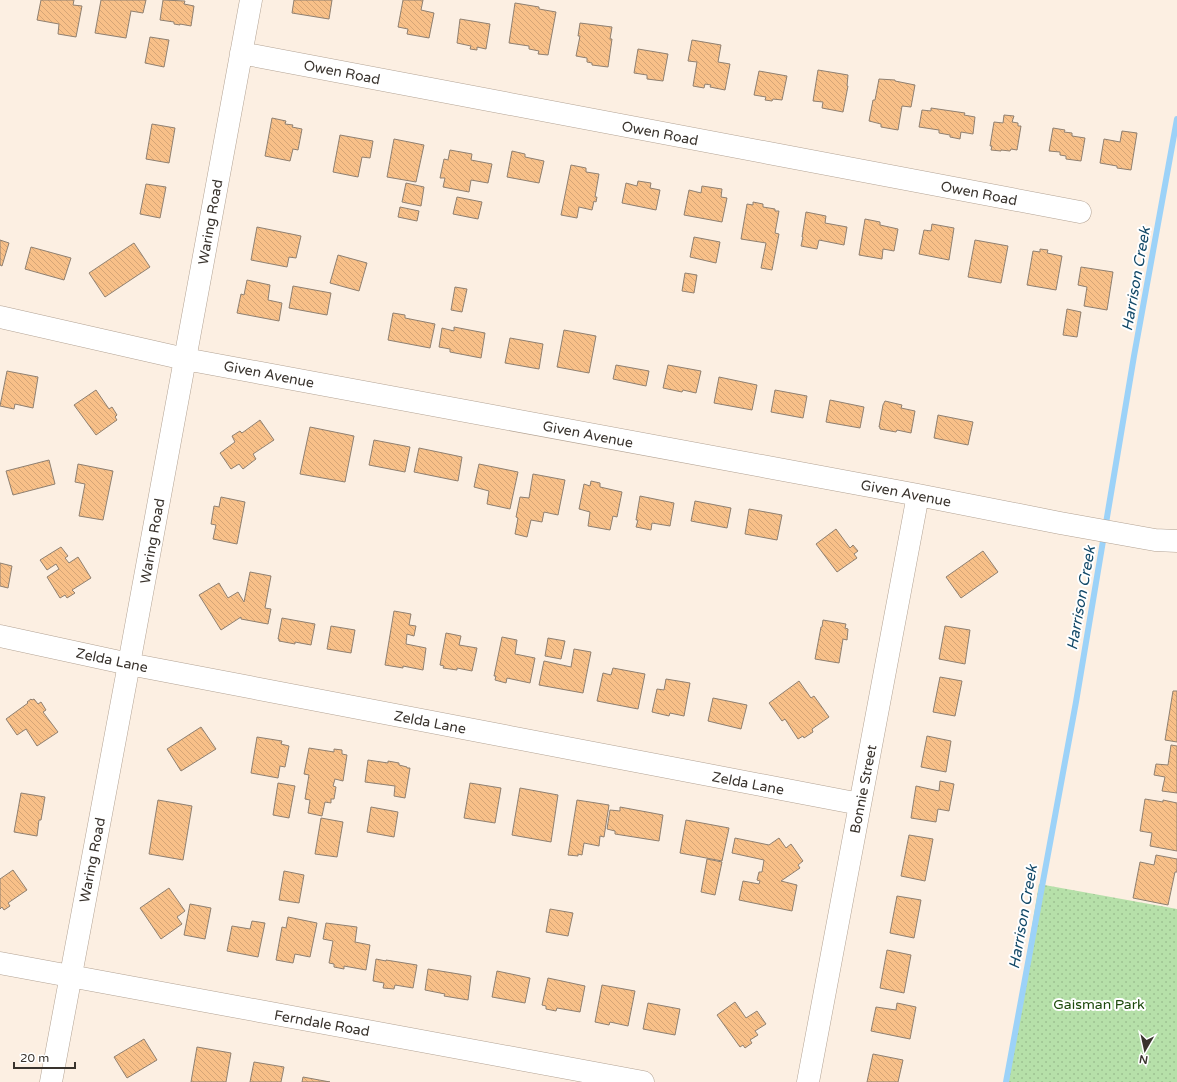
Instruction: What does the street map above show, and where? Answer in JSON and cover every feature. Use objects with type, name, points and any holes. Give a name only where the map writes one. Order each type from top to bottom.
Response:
[{"type":"street","name":"Waring Road","points":[[51,1082],[251,0]]},
{"type":"street","name":"Owen Road","points":[[241,53],[1080,212]]},
{"type":"street","name":"Given Avenue","points":[[0,317],[185,359],[918,495],[1060,523],[1155,540],[1177,541]]},
{"type":"street","name":"Bonnie Street","points":[[808,1082],[918,495]]},
{"type":"street","name":"Zelda Lane","points":[[0,636],[129,664],[860,804]]},
{"type":"street","name":"Ferndale Road","points":[[0,963],[643,1082]]},
{"type":"green space","name":"Gaisman Park","points":[[1039,884],[1177,909],[1177,1082],[1006,1082]]},
{"type":"building","points":[[41,0],[74,0],[73,5],[82,6],[76,37],[58,34],[59,24],[37,20]]},
{"type":"building","points":[[101,0],[146,0],[143,13],[131,11],[126,38],[95,33]]},
{"type":"building","points":[[163,0],[185,1],[184,4],[194,6],[191,26],[174,24],[174,22],[160,20]]},
{"type":"building","points":[[294,0],[332,0],[329,19],[292,13]]},
{"type":"building","points":[[403,0],[423,0],[421,10],[434,13],[429,38],[407,34],[408,29],[398,27]]},
{"type":"building","points":[[515,3],[539,7],[539,9],[556,12],[548,55],[538,54],[539,51],[529,49],[529,46],[509,43]]},
{"type":"building","points":[[460,19],[490,24],[486,49],[477,47],[477,50],[470,49],[471,46],[457,43]]},
{"type":"building","points":[[580,23],[612,27],[608,67],[592,65],[592,63],[587,62],[587,58],[576,56],[580,36],[578,36]]},
{"type":"building","points":[[150,37],[169,40],[164,67],[145,63]]},
{"type":"building","points":[[692,40],[721,45],[718,62],[730,64],[725,90],[710,87],[711,85],[705,84],[704,88],[693,86],[697,62],[688,61]]},
{"type":"building","points":[[638,49],[668,54],[663,81],[647,79],[647,75],[634,73]]},
{"type":"building","points":[[818,70],[848,75],[848,86],[843,112],[822,108],[823,102],[813,101]]},
{"type":"building","points":[[759,71],[787,76],[782,100],[765,100],[766,97],[754,95]]},
{"type":"building","points":[[879,79],[895,80],[915,85],[911,107],[902,106],[898,130],[881,127],[881,124],[869,121]]},
{"type":"building","points":[[931,108],[965,113],[964,115],[975,117],[973,134],[961,132],[960,139],[939,133],[939,130],[919,127],[922,110],[931,111]]},
{"type":"building","points":[[1004,115],[1014,116],[1012,122],[1018,123],[1018,126],[1021,126],[1017,150],[991,150],[992,146],[990,146],[994,122],[1003,123]]},
{"type":"building","points":[[272,118],[286,121],[285,124],[293,125],[292,127],[302,129],[298,150],[293,149],[290,161],[265,156]]},
{"type":"building","points":[[152,124],[175,128],[169,163],[146,159]]},
{"type":"building","points":[[1053,128],[1065,130],[1064,132],[1072,133],[1072,136],[1085,138],[1081,161],[1066,159],[1066,156],[1060,155],[1060,152],[1049,151]]},
{"type":"building","points":[[1122,131],[1137,133],[1131,170],[1100,163],[1104,139],[1120,142]]},
{"type":"building","points":[[340,135],[373,141],[370,158],[362,157],[358,177],[333,172]]},
{"type":"building","points":[[394,139],[424,145],[416,182],[387,177]]},
{"type":"building","points":[[450,150],[472,154],[471,160],[492,164],[488,183],[471,180],[469,192],[443,187],[445,178],[440,178],[444,159],[448,160]]},
{"type":"building","points":[[512,151],[525,154],[525,157],[544,161],[539,183],[507,177]]},
{"type":"building","points":[[571,165],[586,168],[586,172],[599,174],[595,197],[597,197],[596,202],[594,201],[592,210],[579,207],[577,218],[561,215]]},
{"type":"building","points":[[638,181],[651,183],[650,188],[660,190],[656,210],[622,203],[626,183],[637,186]]},
{"type":"building","points":[[406,183],[424,187],[421,206],[402,202]]},
{"type":"building","points":[[146,184],[166,187],[160,218],[140,214]]},
{"type":"building","points":[[702,186],[722,189],[721,197],[727,198],[722,222],[684,215],[689,190],[701,193]]},
{"type":"building","points":[[457,197],[482,202],[478,219],[453,214]]},
{"type":"building","points":[[753,202],[763,204],[763,207],[779,211],[775,233],[779,234],[772,270],[761,268],[766,243],[741,239],[747,204],[753,205]]},
{"type":"building","points":[[400,207],[419,211],[417,221],[398,217]]},
{"type":"building","points":[[806,212],[826,216],[825,223],[847,227],[844,245],[819,240],[817,249],[801,246]]},
{"type":"building","points":[[865,219],[880,222],[880,225],[898,229],[894,251],[883,249],[882,259],[859,255]]},
{"type":"building","points":[[932,224],[954,228],[949,260],[919,254],[924,230],[931,231]]},
{"type":"building","points":[[257,227],[301,236],[296,258],[289,257],[287,267],[251,260]]},
{"type":"building","points":[[694,237],[720,242],[716,263],[690,257]]},
{"type":"building","points":[[0,240],[9,243],[2,266],[0,265]]},
{"type":"building","points":[[975,240],[1008,246],[1001,283],[968,277]]},
{"type":"building","points":[[134,243],[150,267],[105,297],[89,273]]},
{"type":"building","points":[[31,247],[71,258],[64,280],[25,269]]},
{"type":"building","points":[[1040,249],[1048,250],[1047,253],[1062,256],[1056,290],[1027,285],[1033,251],[1040,252]]},
{"type":"building","points":[[338,255],[367,263],[359,291],[330,283]]},
{"type":"building","points":[[1081,267],[1113,272],[1107,310],[1084,306],[1087,287],[1078,285]]},
{"type":"building","points":[[685,273],[697,275],[694,293],[682,291]]},
{"type":"building","points":[[247,280],[270,285],[268,300],[282,303],[279,321],[237,313],[241,294],[244,295]]},
{"type":"building","points":[[293,286],[331,293],[327,315],[289,308]]},
{"type":"building","points":[[455,287],[467,289],[462,312],[451,310]]},
{"type":"building","points":[[1067,309],[1081,312],[1077,337],[1063,335]]},
{"type":"building","points":[[393,313],[405,315],[405,318],[435,324],[430,348],[388,340]]},
{"type":"building","points":[[454,327],[485,333],[481,358],[450,352],[450,349],[439,347],[442,328],[454,331]]},
{"type":"building","points":[[564,330],[596,336],[589,373],[557,367]]},
{"type":"building","points":[[510,338],[543,344],[539,369],[505,363]]},
{"type":"building","points":[[616,365],[649,371],[646,386],[613,379]]},
{"type":"building","points":[[668,365],[701,371],[696,393],[663,388]]},
{"type":"building","points":[[7,371],[38,377],[33,408],[15,404],[14,409],[0,406]]},
{"type":"building","points":[[719,377],[757,385],[752,410],[714,403]]},
{"type":"building","points":[[96,390],[109,409],[112,407],[117,415],[115,417],[117,420],[96,435],[74,405]]},
{"type":"building","points":[[775,390],[807,396],[803,418],[771,412]]},
{"type":"building","points":[[830,400],[864,407],[860,428],[826,422]]},
{"type":"building","points":[[885,401],[902,405],[901,408],[915,411],[911,433],[880,429],[879,427]]},
{"type":"building","points":[[938,415],[973,422],[968,445],[934,438]]},
{"type":"building","points":[[260,420],[274,440],[253,454],[256,459],[243,469],[239,464],[231,469],[220,453],[235,442],[232,436],[240,431],[242,433]]},
{"type":"building","points":[[310,427],[354,436],[345,482],[300,474]]},
{"type":"building","points":[[374,440],[410,447],[405,472],[369,465]]},
{"type":"building","points":[[419,448],[462,457],[458,481],[414,472]]},
{"type":"building","points":[[49,460],[55,484],[13,495],[6,471]]},
{"type":"building","points":[[78,464],[113,471],[103,520],[79,516],[85,484],[75,482]]},
{"type":"building","points":[[479,464],[518,472],[510,509],[487,504],[489,491],[474,487]]},
{"type":"building","points":[[533,474],[565,480],[558,515],[544,512],[542,522],[531,520],[527,537],[515,534],[518,518],[516,517],[520,497],[529,498]]},
{"type":"building","points":[[591,481],[600,483],[600,487],[622,492],[617,517],[613,516],[610,530],[588,526],[590,512],[579,509],[584,484],[590,486]]},
{"type":"building","points":[[640,496],[674,503],[670,526],[652,523],[651,530],[636,527]]},
{"type":"building","points":[[221,497],[245,502],[237,544],[213,539],[216,525],[211,524],[214,506],[219,507]]},
{"type":"building","points":[[695,501],[731,508],[727,528],[691,521]]},
{"type":"building","points":[[749,509],[782,515],[777,540],[745,534]]},
{"type":"building","points":[[836,529],[850,548],[853,545],[858,551],[854,554],[857,558],[837,572],[816,544]]},
{"type":"building","points":[[61,547],[68,556],[65,558],[69,563],[78,557],[91,578],[72,590],[75,593],[67,598],[65,595],[60,598],[47,577],[59,569],[56,564],[47,570],[40,560]]},
{"type":"building","points":[[983,551],[998,572],[961,598],[946,577]]},
{"type":"building","points":[[0,563],[12,566],[8,588],[0,586]]},
{"type":"building","points":[[250,572],[271,576],[265,608],[271,609],[268,624],[241,619],[241,617],[221,630],[199,595],[219,583],[228,598],[238,592],[244,602]]},
{"type":"building","points":[[394,611],[411,614],[409,625],[416,626],[414,636],[407,634],[406,644],[426,648],[423,670],[403,666],[403,668],[385,665]]},
{"type":"building","points":[[282,618],[315,624],[311,645],[279,641],[278,639]]},
{"type":"building","points":[[823,620],[846,624],[845,628],[848,629],[847,640],[843,639],[839,663],[815,659]]},
{"type":"building","points":[[331,626],[355,630],[351,653],[327,649]]},
{"type":"building","points":[[945,626],[970,630],[965,664],[939,659]]},
{"type":"building","points":[[446,633],[461,636],[459,645],[477,648],[472,671],[457,668],[457,670],[443,668],[444,666],[440,665]]},
{"type":"building","points":[[502,637],[517,640],[515,654],[535,658],[530,683],[507,678],[506,683],[495,680],[496,676],[494,676]]},
{"type":"building","points":[[548,638],[565,641],[561,659],[545,656]]},
{"type":"building","points":[[574,649],[591,652],[583,693],[539,685],[544,661],[571,667]]},
{"type":"building","points":[[613,668],[645,674],[638,709],[597,701],[603,673],[611,675]]},
{"type":"building","points":[[940,677],[962,681],[955,716],[933,712]]},
{"type":"building","points":[[666,679],[690,683],[684,716],[670,713],[669,716],[652,712],[657,689],[664,690]]},
{"type":"building","points":[[799,681],[811,698],[814,696],[829,717],[812,729],[813,732],[804,738],[803,736],[798,739],[785,719],[782,721],[769,703]]},
{"type":"building","points":[[1173,691],[1177,691],[1177,742],[1165,740]]},
{"type":"building","points":[[713,698],[747,705],[741,729],[708,721]]},
{"type":"building","points":[[34,699],[38,704],[41,702],[46,710],[43,712],[58,732],[37,746],[26,729],[17,735],[6,719],[28,703],[27,702]]},
{"type":"building","points":[[201,727],[216,749],[181,771],[167,749]]},
{"type":"building","points":[[927,736],[951,741],[946,772],[921,767]]},
{"type":"building","points":[[257,737],[282,741],[281,744],[289,746],[285,767],[280,766],[278,778],[251,773]]},
{"type":"building","points":[[1171,745],[1177,746],[1177,793],[1162,791],[1165,777],[1154,775],[1156,764],[1168,765]]},
{"type":"building","points":[[309,748],[334,752],[334,749],[342,750],[342,754],[347,755],[343,781],[335,779],[333,786],[336,787],[334,799],[331,799],[331,803],[325,802],[322,816],[308,813],[310,800],[305,799],[309,775],[304,774]]},
{"type":"building","points":[[368,760],[399,763],[399,765],[410,768],[405,798],[394,796],[395,786],[365,782]]},
{"type":"building","points":[[940,781],[954,784],[949,811],[938,809],[936,822],[911,818],[916,786],[939,791]]},
{"type":"building","points":[[278,783],[295,786],[289,818],[273,815]]},
{"type":"building","points":[[470,783],[501,788],[495,823],[464,818]]},
{"type":"building","points":[[520,788],[558,795],[551,842],[512,835]]},
{"type":"building","points":[[21,793],[45,797],[41,820],[39,820],[37,836],[14,832]]},
{"type":"building","points":[[1145,799],[1163,802],[1163,800],[1177,803],[1177,851],[1150,846],[1152,833],[1140,831]]},
{"type":"building","points":[[158,800],[192,806],[183,860],[149,854]]},
{"type":"building","points":[[577,800],[609,805],[604,837],[600,836],[599,846],[584,843],[582,855],[578,854],[578,856],[568,855]]},
{"type":"building","points":[[371,807],[398,812],[394,837],[367,832]]},
{"type":"building","points":[[620,807],[663,815],[659,841],[615,834],[615,831],[607,829],[610,810],[620,811]]},
{"type":"building","points":[[321,818],[343,822],[337,857],[315,854]]},
{"type":"building","points":[[686,820],[729,828],[722,861],[680,853]]},
{"type":"building","points":[[909,835],[933,839],[925,881],[901,876]]},
{"type":"building","points":[[735,838],[769,845],[779,838],[786,848],[791,844],[803,861],[798,865],[800,868],[781,881],[797,885],[792,911],[739,900],[743,881],[759,884],[760,881],[757,880],[759,872],[762,872],[764,860],[732,853]]},
{"type":"building","points":[[1156,855],[1177,859],[1177,872],[1175,872],[1168,905],[1133,898],[1140,862],[1154,865]]},
{"type":"building","points":[[707,859],[722,862],[715,895],[701,892]]},
{"type":"building","points":[[13,870],[27,890],[8,903],[10,906],[4,910],[2,907],[0,909],[0,879]]},
{"type":"building","points":[[284,871],[304,875],[299,903],[279,900]]},
{"type":"building","points":[[169,888],[185,911],[177,917],[182,924],[161,939],[140,908]]},
{"type":"building","points":[[897,896],[921,900],[914,938],[890,933]]},
{"type":"building","points":[[190,904],[211,908],[205,939],[184,935]]},
{"type":"building","points":[[550,909],[573,913],[568,936],[546,932]]},
{"type":"building","points":[[288,917],[317,923],[310,957],[295,954],[293,963],[276,960],[282,927],[286,928]]},
{"type":"building","points":[[252,921],[265,923],[258,957],[227,951],[232,926],[250,929]]},
{"type":"building","points":[[326,923],[357,927],[355,942],[370,945],[366,970],[344,966],[344,969],[334,967],[334,964],[329,963],[333,941],[323,939]]},
{"type":"building","points":[[887,950],[911,955],[904,993],[880,988]]},
{"type":"building","points":[[376,959],[417,965],[413,988],[395,985],[394,989],[383,988],[384,983],[373,981]]},
{"type":"building","points":[[428,969],[471,976],[468,1000],[444,996],[445,994],[425,990]]},
{"type":"building","points":[[497,971],[530,978],[525,1003],[492,997]]},
{"type":"building","points":[[548,978],[585,986],[580,1012],[557,1008],[556,1011],[546,1009],[546,1006],[542,1005]]},
{"type":"building","points":[[602,985],[635,991],[628,1026],[610,1022],[609,1025],[595,1022]]},
{"type":"building","points":[[735,1002],[746,1018],[757,1011],[766,1024],[755,1031],[758,1035],[750,1040],[752,1043],[745,1048],[743,1045],[740,1047],[717,1015]]},
{"type":"building","points":[[648,1003],[680,1009],[675,1035],[643,1029]]},
{"type":"building","points":[[897,1003],[916,1007],[910,1039],[871,1031],[876,1007],[896,1010]]},
{"type":"building","points":[[144,1039],[157,1060],[127,1078],[114,1057]]},
{"type":"building","points":[[197,1047],[231,1053],[226,1082],[191,1082]]},
{"type":"building","points":[[873,1054],[903,1060],[898,1082],[867,1082]]},
{"type":"building","points":[[254,1062],[284,1067],[281,1082],[250,1082]]},
{"type":"building","points":[[303,1077],[330,1082],[302,1082]]},
{"type":"waterway","name":"Harrison Creek","points":[[1006,1082],[1076,702],[1134,356],[1177,119]]}]
